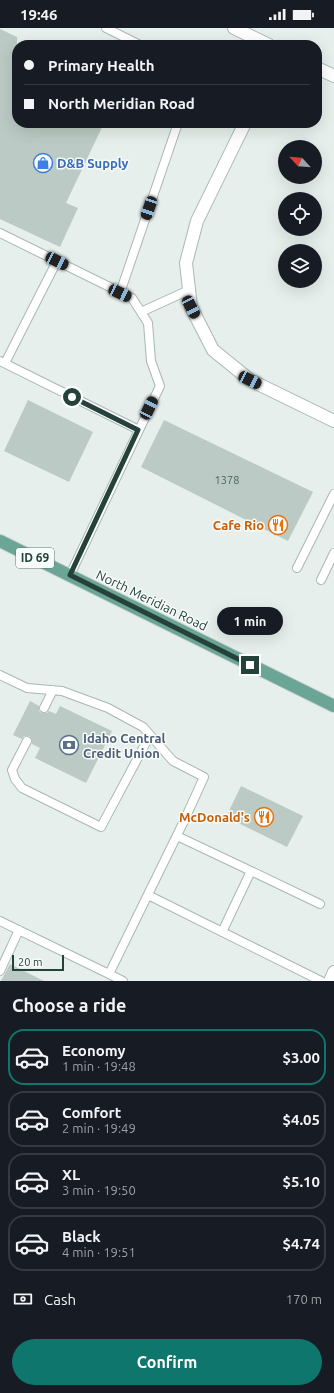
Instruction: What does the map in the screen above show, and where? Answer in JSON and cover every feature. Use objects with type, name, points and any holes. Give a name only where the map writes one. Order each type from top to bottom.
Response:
[{"type":"main road","name":"North Meridian Road","points":[[0,540],[334,706]]},
{"type":"street","points":[[234,28],[259,40]]},
{"type":"street","points":[[322,70],[334,76]]},
{"type":"street","points":[[243,128],[197,221],[186,263],[191,307],[213,350],[250,380],[334,421]]},
{"type":"street","points":[[330,981],[334,972]]},
{"type":"lane","points":[[106,28],[130,40]]},
{"type":"lane","points":[[120,293],[176,128]]},
{"type":"lane","points":[[0,233],[132,298],[148,323],[152,361],[160,386],[70,575]]},
{"type":"lane","points":[[57,261],[2,362],[138,430]]},
{"type":"lane","points":[[141,312],[189,290]]},
{"type":"lane","points":[[297,568],[334,494]]},
{"type":"lane","points":[[321,580],[334,553]]},
{"type":"lane","points":[[0,675],[28,688],[62,691],[108,708],[143,727],[173,761],[204,777],[177,836],[109,974]]},
{"type":"lane","points":[[44,708],[53,690]]},
{"type":"lane","points":[[27,742],[12,770],[18,784],[22,788],[102,827],[150,735]]},
{"type":"lane","points":[[177,836],[320,904]]},
{"type":"lane","points":[[222,932],[251,871]]},
{"type":"lane","points":[[148,895],[321,981]]},
{"type":"lane","points":[[0,921],[123,981]]},
{"type":"lane","points":[[0,971],[19,930]]},
{"type":"building","name":"D&B Supply","points":[[0,29],[17,37],[17,40],[12,40],[12,128],[102,128],[66,203],[78,208],[60,247],[0,219]]},
{"type":"building","points":[[28,400],[93,432],[69,482],[4,451]]},
{"type":"building","points":[[164,420],[313,492],[288,541],[141,467]]},
{"type":"building","name":"Idaho Central Credit Union","points":[[30,701],[39,706],[39,711],[42,713],[47,713],[49,711],[56,714],[60,706],[112,731],[86,783],[35,758],[40,748],[32,744],[30,736],[24,736],[22,739],[13,735]]},
{"type":"building","name":"McDonald's","points":[[241,786],[303,816],[287,847],[226,817]]},
{"type":"building","points":[[10,964],[44,981],[1,981]]},
{"type":"place","name":"D&B Supply","points":[[43,163]]},
{"type":"place","name":"Cafe Rio","points":[[278,525]]},
{"type":"place","name":"Idaho Central Credit Union","points":[[69,745]]},
{"type":"place","name":"McDonald's","points":[[264,817]]},
{"type":"route","points":[[72,397],[138,430],[70,575],[250,665]]}]
